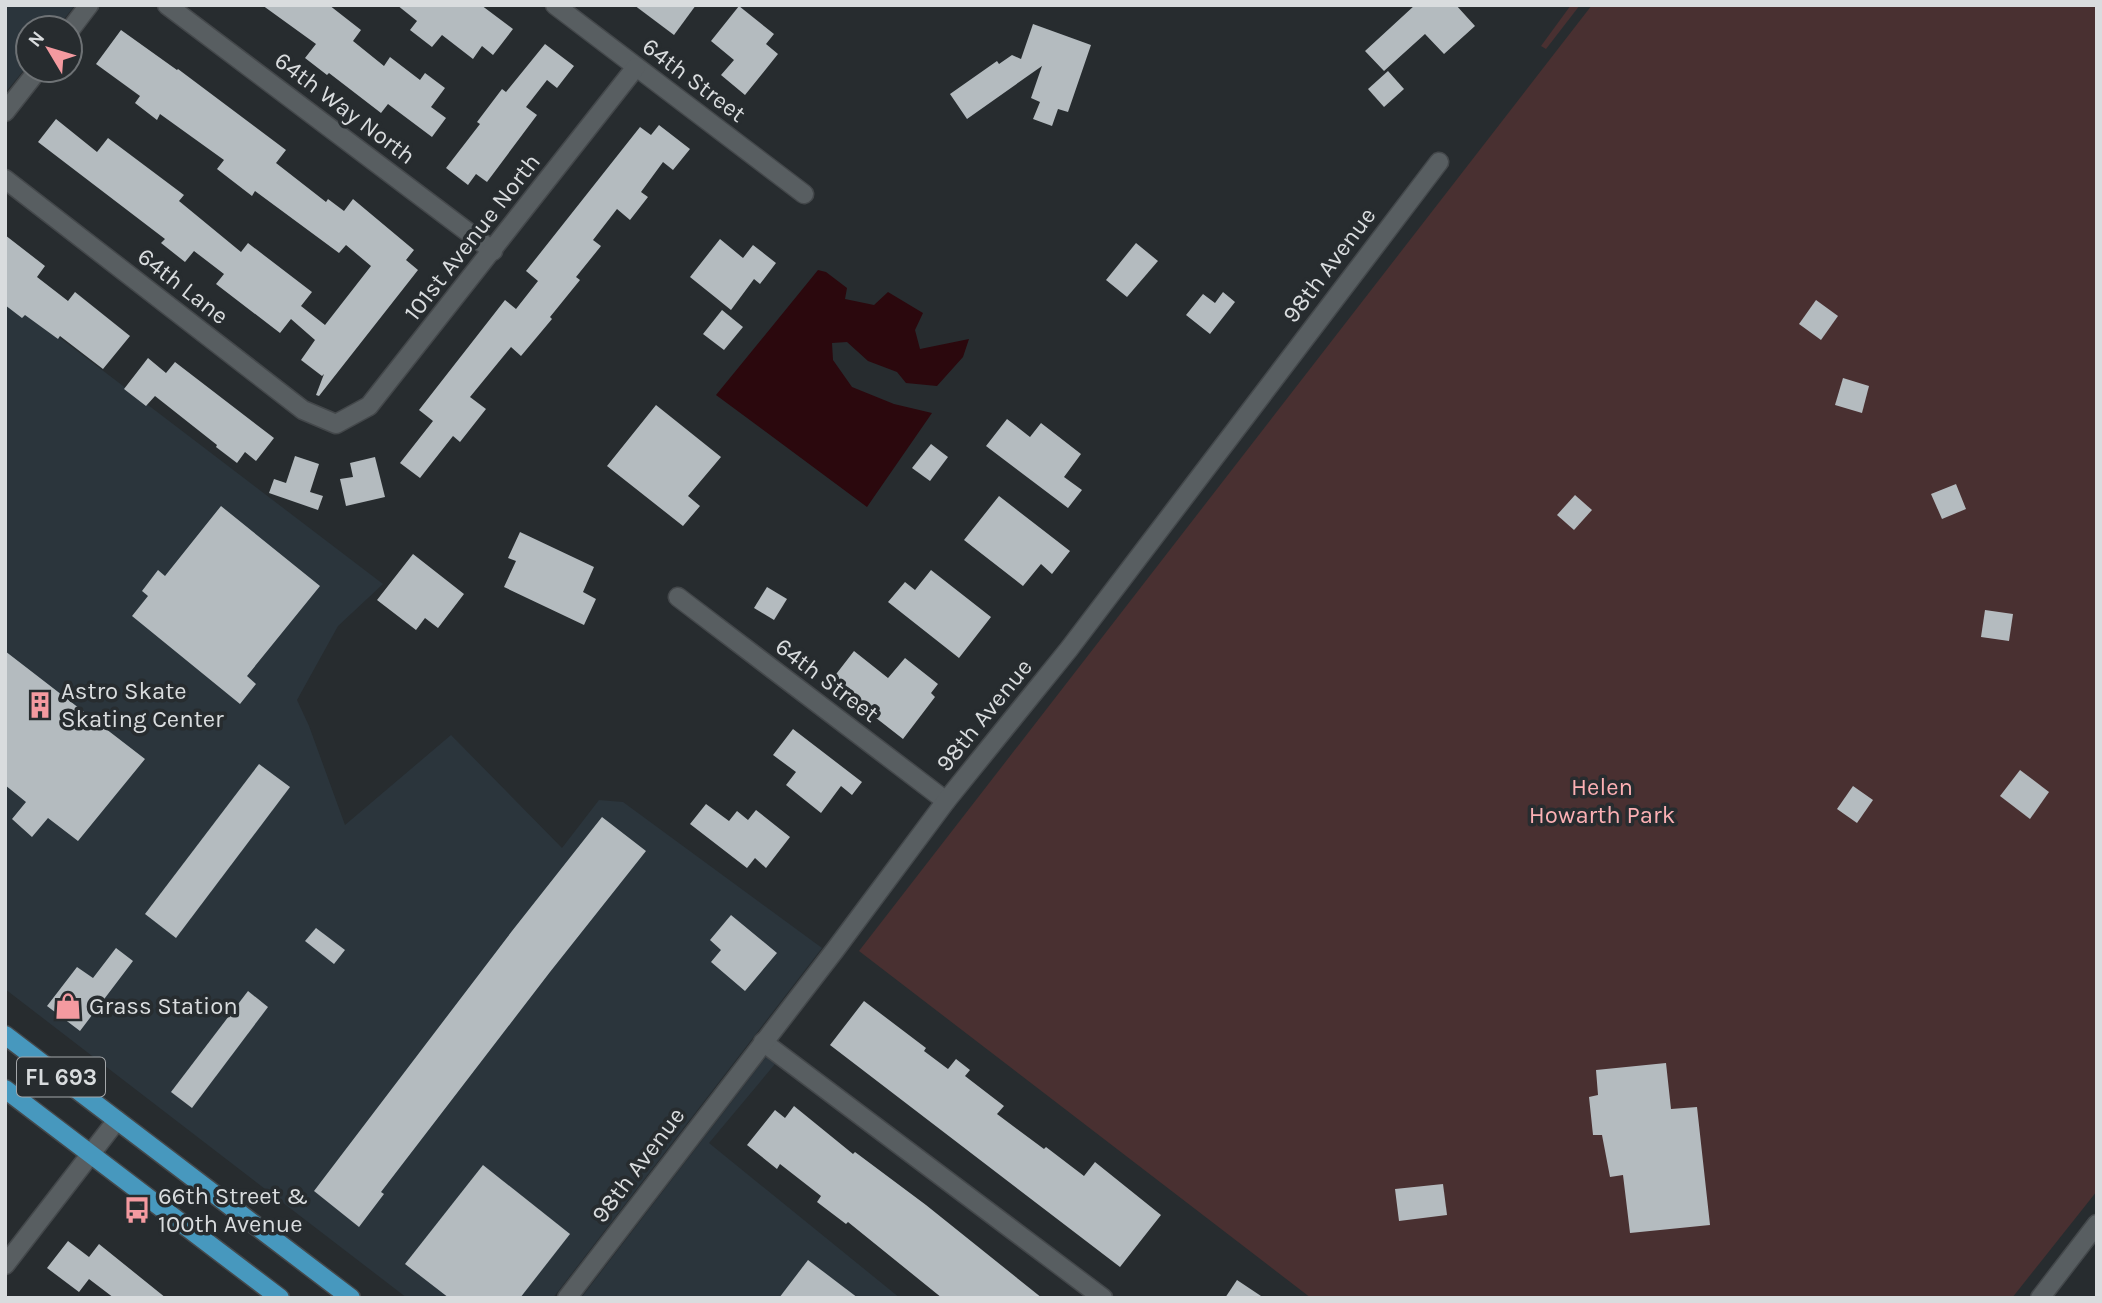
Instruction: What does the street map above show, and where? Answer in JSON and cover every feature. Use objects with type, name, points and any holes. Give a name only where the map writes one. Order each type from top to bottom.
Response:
[{"type":"main road","name":"FL 693","points":[[5,1035],[351,1298]]},
{"type":"main road","name":"FL 693","points":[[5,1089],[279,1298]]},
{"type":"street","name":"64th Way North","points":[[167,5],[493,251]]},
{"type":"street","name":"64th Street","points":[[555,5],[804,194]]},
{"type":"street","name":"101st Avenue North","points":[[336,424],[369,406],[636,67]]},
{"type":"street","points":[[5,112],[27,84]]},
{"type":"street","name":"98th Avenue","points":[[567,1298],[946,801],[1069,649],[1438,162]]},
{"type":"street","name":"64th Lane","points":[[5,179],[303,410],[336,424]]},
{"type":"street","name":"64th Street","points":[[678,597],[946,801]]},
{"type":"street","points":[[763,1042],[1103,1297]]},
{"type":"street","points":[[5,1265],[117,1120]]},
{"type":"street","points":[[2040,1298],[2097,1224]]},
{"type":"shaded area","points":[[5,5],[75,5],[68,14],[14,14],[14,82],[5,93]]},
{"type":"shaded area","points":[[818,270],[826,272],[847,288],[845,299],[874,305],[888,292],[923,313],[915,330],[920,349],[969,339],[963,357],[937,386],[906,383],[897,372],[868,361],[847,342],[832,343],[833,360],[852,387],[894,404],[932,413],[867,507],[716,395]]},
{"type":"shaded area","points":[[5,296],[383,584],[338,626],[297,700],[345,825],[451,735],[562,848],[599,800],[623,802],[822,948],[553,1298],[407,1298],[5,989]]},
{"type":"shaded area","points":[[766,1057],[775,1064],[709,1143],[900,1298],[581,1298]]},
{"type":"green space","points":[[1571,5],[1580,5],[1546,49],[1541,46]]},
{"type":"green space","name":"Helen Howarth Park","points":[[1592,5],[2097,5],[2097,1191],[2012,1298],[1311,1298],[859,951]]},
{"type":"building","points":[[262,5],[329,5],[361,30],[353,41],[384,66],[390,57],[420,80],[425,73],[445,88],[431,107],[446,118],[432,137],[388,104],[381,113],[305,58],[316,44]]},
{"type":"building","points":[[397,5],[481,5],[513,29],[493,55],[482,46],[473,59],[442,35],[432,47],[410,30],[417,21]]},
{"type":"building","points":[[634,5],[696,5],[674,35]]},
{"type":"building","points":[[1415,5],[1456,5],[1475,26],[1444,54],[1425,34],[1384,71],[1365,51]]},
{"type":"building","points":[[739,6],[774,34],[766,44],[778,54],[745,95],[721,75],[734,60],[711,41]]},
{"type":"building","points":[[1033,24],[1091,45],[1068,112],[1058,109],[1052,126],[1033,119],[1040,102],[1031,98],[1042,66],[967,119],[950,94],[997,61],[999,64],[1012,55],[1021,59]]},
{"type":"building","points":[[121,30],[286,150],[276,163],[326,202],[328,199],[344,211],[353,199],[414,250],[406,260],[418,270],[319,396],[316,395],[324,374],[322,376],[301,360],[315,340],[291,319],[280,333],[216,284],[224,274],[194,251],[185,262],[161,243],[165,239],[38,142],[56,119],[97,152],[108,138],[184,195],[179,201],[241,252],[248,243],[312,292],[301,306],[325,325],[371,266],[346,245],[339,253],[255,191],[252,196],[217,169],[224,160],[160,114],[157,120],[135,103],[140,96],[96,64]]},
{"type":"building","points":[[545,44],[574,66],[557,88],[547,80],[526,107],[537,115],[487,182],[476,174],[468,185],[446,168],[480,124],[477,122],[502,89],[506,92]]},
{"type":"building","points":[[1388,71],[1404,89],[1384,107],[1368,89]]},
{"type":"building","points":[[659,125],[690,149],[673,170],[663,162],[641,192],[648,197],[630,220],[617,209],[593,240],[601,246],[576,277],[580,280],[550,317],[552,319],[521,356],[511,347],[470,397],[486,409],[460,442],[453,436],[420,478],[400,463],[433,421],[419,410],[505,300],[516,309],[538,281],[526,271],[640,127],[651,135]]},
{"type":"building","points":[[5,235],[45,266],[37,277],[68,301],[75,292],[130,336],[103,369],[60,336],[58,339],[25,315],[22,318],[5,305]]},
{"type":"building","points":[[720,239],[743,258],[753,245],[776,263],[760,284],[754,279],[731,310],[690,277]]},
{"type":"building","points":[[1136,243],[1158,261],[1127,297],[1106,280]]},
{"type":"building","points":[[1223,292],[1235,302],[1210,334],[1186,315],[1203,294],[1215,303]]},
{"type":"building","points":[[1816,300],[1838,316],[1821,340],[1799,324]]},
{"type":"building","points":[[722,310],[743,327],[724,350],[703,334]]},
{"type":"building","points":[[148,358],[166,373],[175,362],[274,438],[256,461],[245,452],[237,463],[155,396],[146,406],[124,389]]},
{"type":"building","points":[[1843,378],[1869,386],[1862,413],[1835,405]]},
{"type":"building","points":[[656,405],[721,457],[688,496],[700,506],[683,526],[607,466]]},
{"type":"building","points":[[1007,419],[1030,437],[1041,423],[1081,454],[1064,477],[1082,490],[1068,508],[986,446]]},
{"type":"building","points":[[931,444],[948,457],[930,481],[912,468]]},
{"type":"building","points":[[295,456],[319,464],[310,492],[323,496],[318,510],[269,493],[274,479],[286,483]]},
{"type":"building","points":[[375,457],[385,497],[346,506],[340,479],[353,477],[350,463]]},
{"type":"building","points":[[1956,484],[1966,509],[1942,519],[1931,494]]},
{"type":"building","points":[[1575,495],[1592,510],[1574,530],[1557,515]]},
{"type":"building","points":[[999,496],[1070,551],[1052,574],[1041,564],[1023,586],[964,540]]},
{"type":"building","points":[[221,506],[320,586],[247,676],[256,684],[240,704],[132,616],[148,596],[142,591],[158,570],[165,576]]},
{"type":"building","points":[[520,532],[594,567],[583,592],[596,599],[584,625],[504,587],[516,561],[508,558]]},
{"type":"building","points":[[413,554],[464,594],[438,628],[425,618],[416,630],[377,600]]},
{"type":"building","points":[[931,570],[991,617],[959,658],[888,602],[905,582],[915,590]]},
{"type":"building","points":[[767,587],[787,599],[774,620],[754,608]]},
{"type":"building","points":[[1985,610],[2013,614],[2009,641],[1981,637]]},
{"type":"building","name":"Astro Skate Skating Center","points":[[5,651],[145,759],[78,841],[48,818],[32,837],[12,819],[26,802],[5,785]]},
{"type":"building","points":[[854,651],[888,678],[905,658],[938,684],[931,693],[935,697],[903,739],[830,682]]},
{"type":"building","points":[[793,729],[862,782],[852,795],[841,786],[821,813],[786,785],[796,772],[773,755]]},
{"type":"building","points":[[259,764],[290,787],[176,938],[145,914]]},
{"type":"building","points":[[2020,770],[2049,792],[2030,819],[2000,796]]},
{"type":"building","points":[[1853,786],[1873,800],[1857,823],[1837,809]]},
{"type":"building","points":[[706,804],[729,821],[737,811],[748,820],[756,810],[790,837],[766,868],[755,858],[747,868],[690,824]]},
{"type":"building","points":[[602,817],[646,851],[381,1192],[384,1194],[359,1227],[314,1191]]},
{"type":"building","points":[[731,915],[777,953],[745,991],[711,962],[721,950],[710,940]]},
{"type":"building","points":[[316,928],[345,950],[334,964],[305,941]]},
{"type":"building","points":[[116,948],[133,961],[80,1031],[47,1006],[77,967],[93,978]]},
{"type":"building","points":[[248,991],[268,1007],[192,1108],[171,1092]]},
{"type":"building","points":[[864,1001],[926,1048],[924,1051],[948,1069],[956,1059],[970,1070],[965,1076],[1004,1106],[997,1114],[1044,1149],[1046,1147],[1084,1176],[1095,1162],[1161,1215],[1120,1267],[830,1045]]},
{"type":"building","points":[[1666,1063],[1671,1109],[1697,1107],[1710,1225],[1630,1233],[1623,1175],[1610,1177],[1602,1135],[1593,1135],[1589,1097],[1598,1095],[1596,1070]]},
{"type":"building","points":[[794,1106],[853,1154],[855,1152],[926,1205],[1042,1298],[942,1298],[848,1222],[846,1224],[817,1202],[821,1196],[780,1164],[777,1169],[747,1145],[775,1110],[785,1118]]},
{"type":"building","points":[[483,1165],[570,1234],[520,1298],[449,1298],[405,1264]]},
{"type":"building","points":[[1443,1184],[1447,1215],[1399,1221],[1395,1189]]},
{"type":"building","points":[[68,1241],[89,1257],[99,1244],[166,1298],[114,1298],[89,1279],[79,1292],[47,1268]]},
{"type":"building","points":[[808,1260],[858,1298],[779,1298]]},
{"type":"building","points":[[1237,1280],[1264,1298],[1225,1298]]},
{"type":"place","name":"Astro Skate Skating Center","points":[[40,705]]},
{"type":"place","name":"Grass Station","points":[[68,1006]]},
{"type":"place","name":"66th Street & 100th Avenue","points":[[137,1210]]}]
